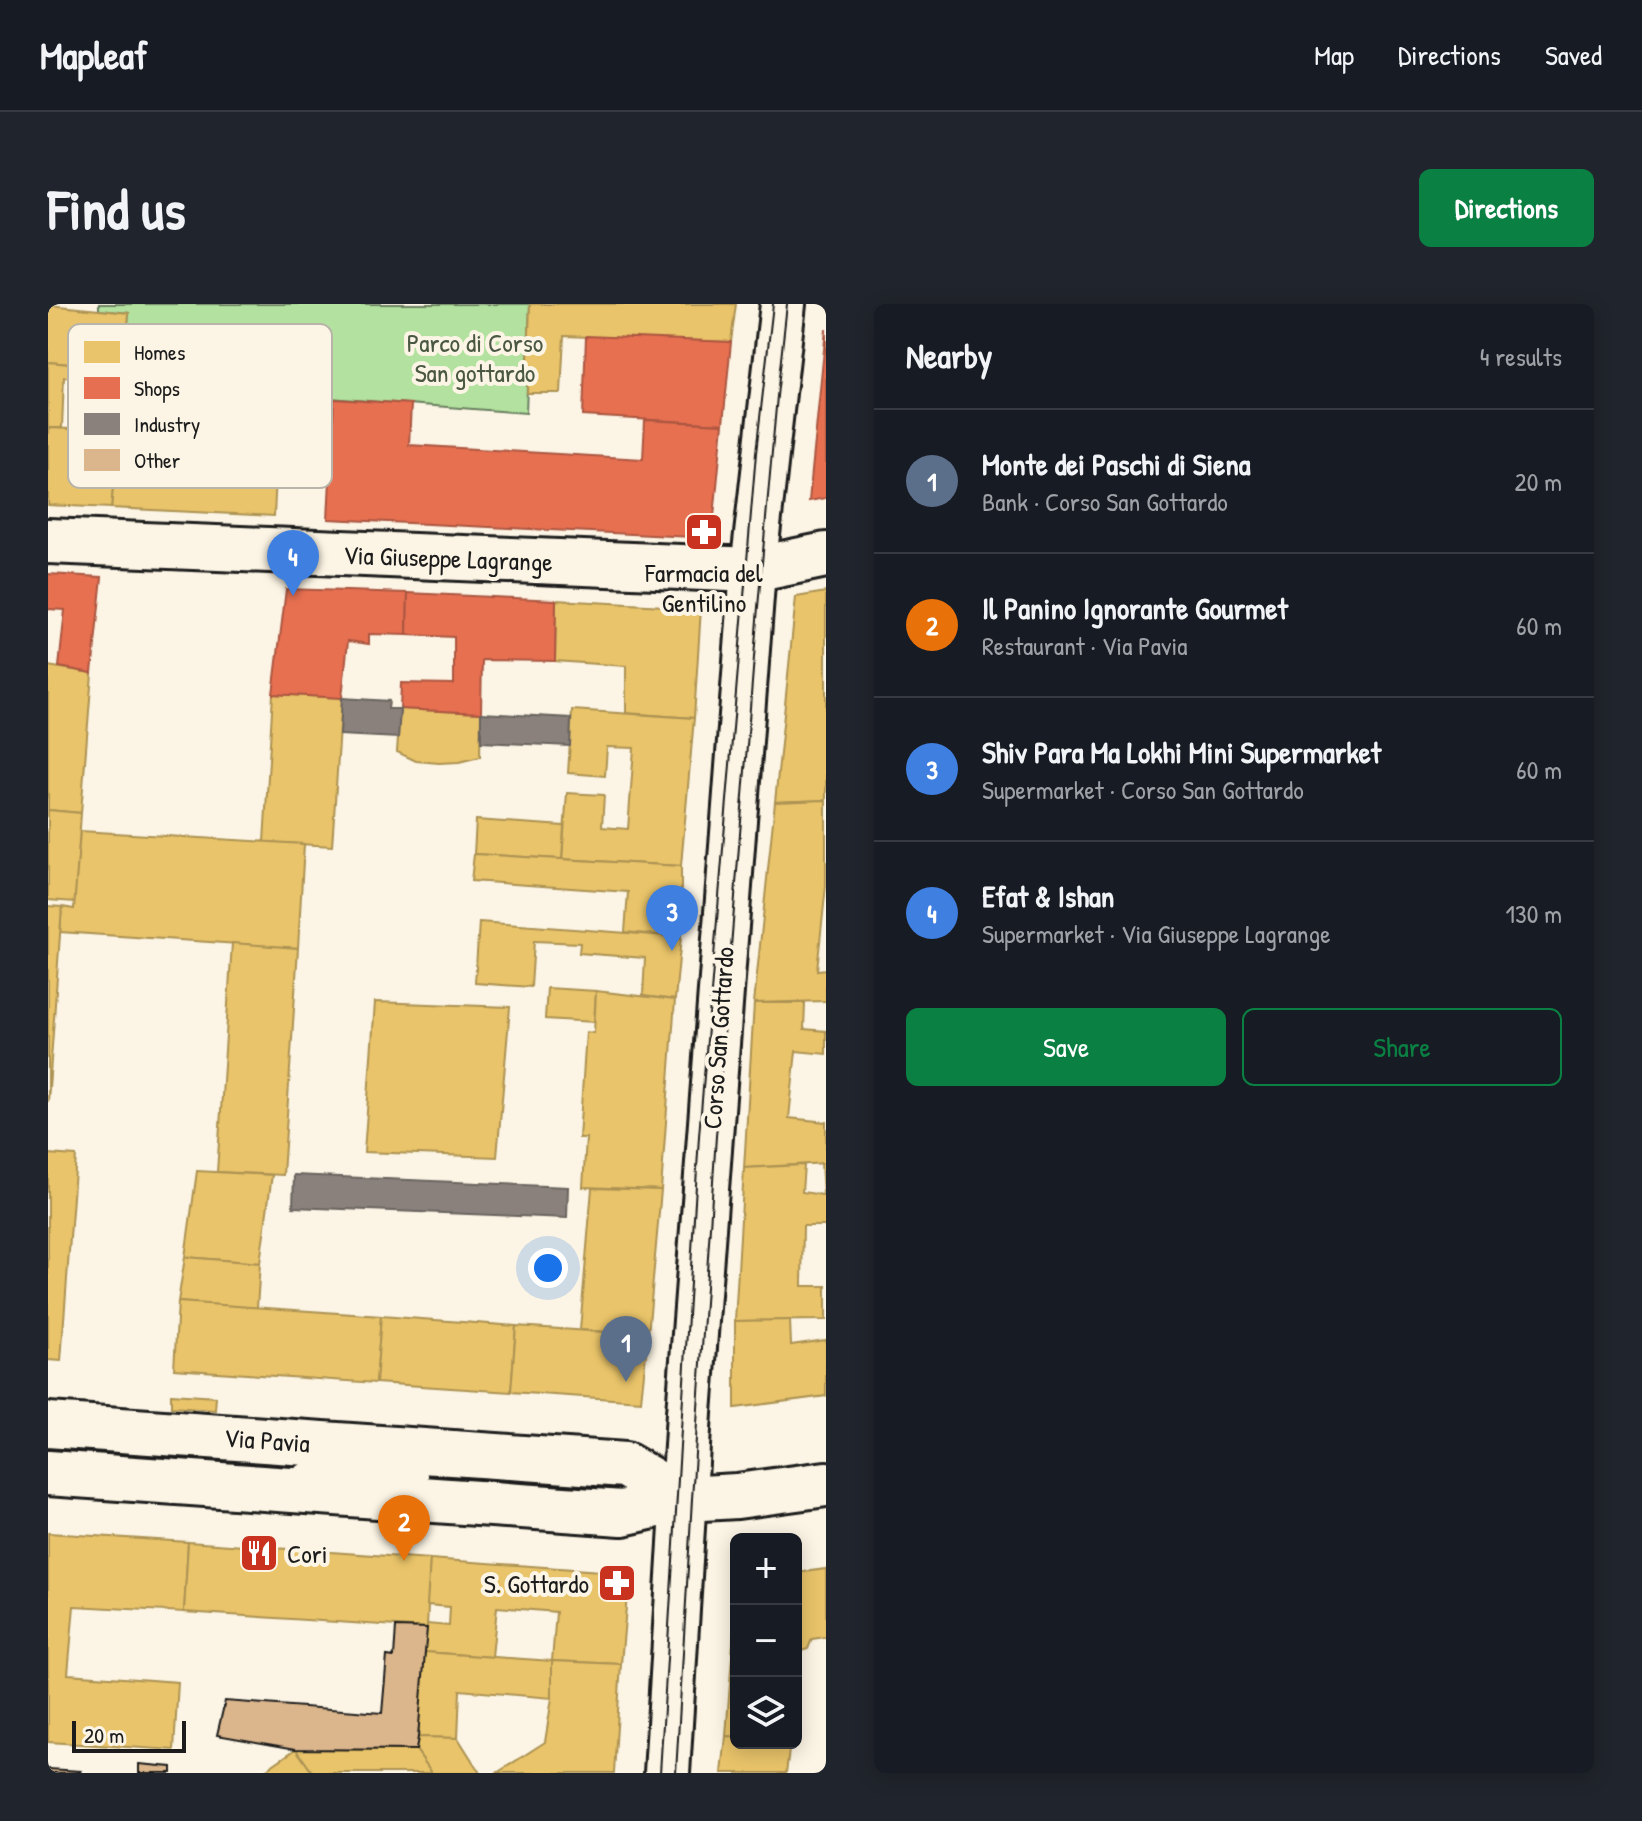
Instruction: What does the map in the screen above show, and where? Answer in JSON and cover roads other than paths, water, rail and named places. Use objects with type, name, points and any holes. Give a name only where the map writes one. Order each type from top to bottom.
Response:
[{"type":"street","name":"Corso San Gottardo","points":[[667,1773],[689,1413],[753,570],[783,304]]},
{"type":"street","name":"Via Giuseppe Lagrange","points":[[48,541],[753,570],[826,555]]},
{"type":"street","name":"Via Pavia","points":[[48,1425],[625,1465],[684,1499]]},
{"type":"street","points":[[482,1504],[486,1455]]},
{"type":"street","name":"Via Pavia","points":[[48,1473],[622,1513],[684,1499]]},
{"type":"street","points":[[684,1499],[737,1496],[826,1484]]},
{"type":"lane","points":[[281,1489],[314,1469],[417,1476]]},
{"type":"tram line","points":[[660,1773],[699,1136],[756,453],[773,304]]},
{"type":"tram line","points":[[676,1773],[716,1136],[758,607],[787,304]]},
{"type":"place","name":"Farmacia del Gentilino","points":[[704,532]]},
{"type":"place","name":"Efat & Ishan","points":[[293,596]]},
{"type":"place","name":"Shiv Para Ma Lokhi Mini Supermarket","points":[[672,951]]},
{"type":"place","name":"Monte dei Paschi di Siena","points":[[626,1382]]},
{"type":"place","name":"Cori","points":[[259,1553]]},
{"type":"place","name":"Il Panino Ignorante Gourmet","points":[[404,1561]]},
{"type":"place","name":"S. Gottardo","points":[[617,1583]]},
{"type":"park label","name":"Parco di Corso San gottardo","points":[[475,357]]}]
